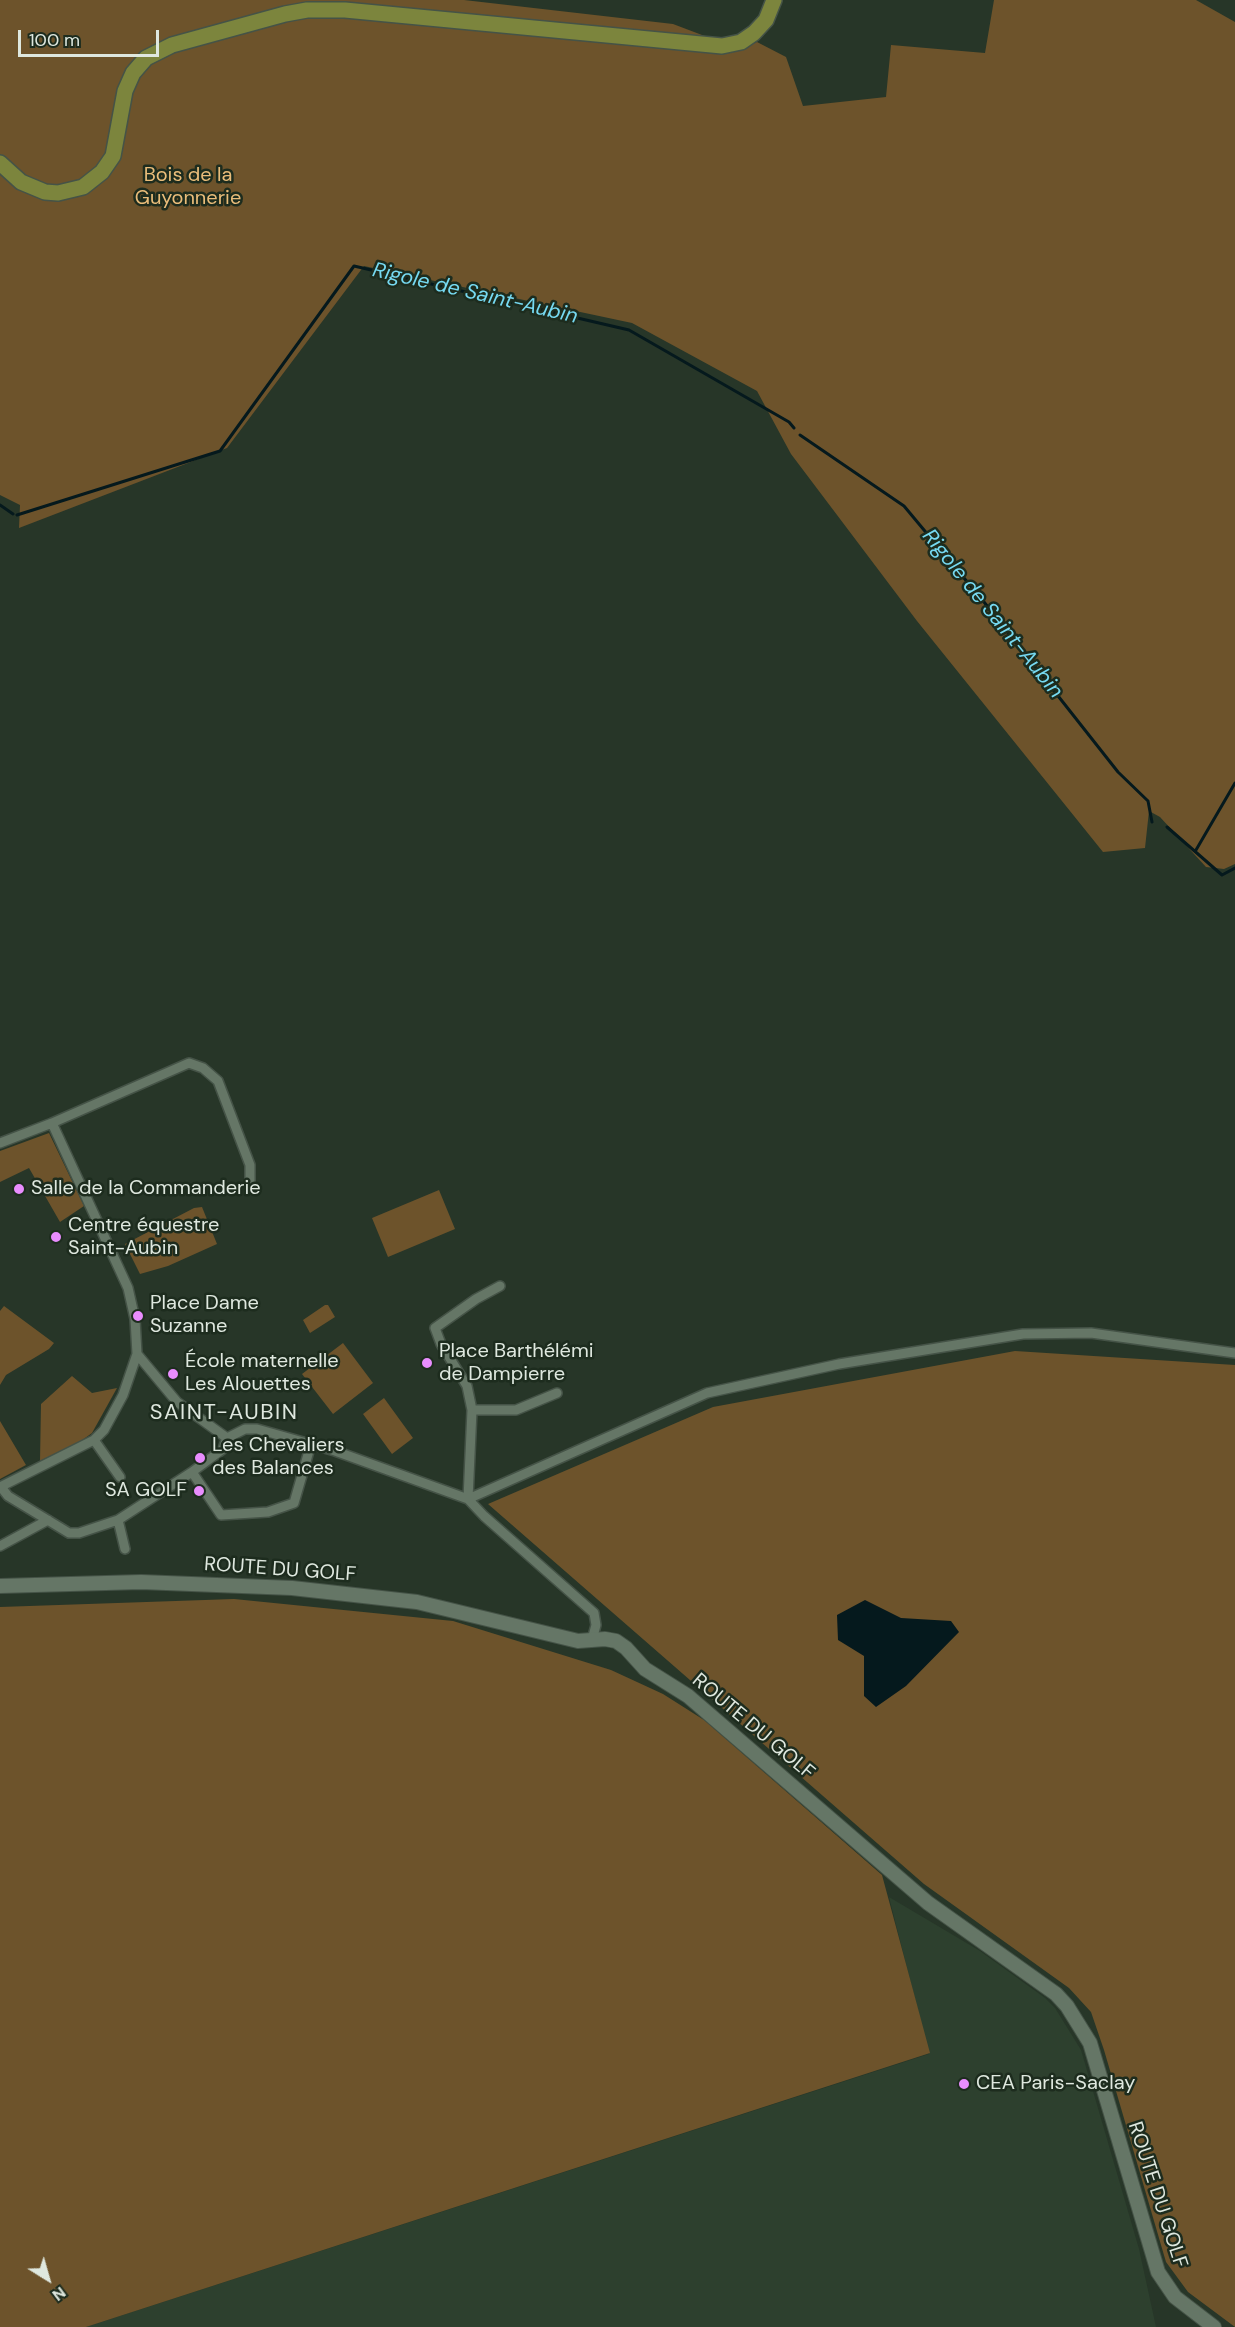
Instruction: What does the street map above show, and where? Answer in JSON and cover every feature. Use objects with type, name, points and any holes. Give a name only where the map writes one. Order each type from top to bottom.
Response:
[{"type":"main road","points":[[0,163],[21,182],[45,192],[58,193],[83,187],[102,172],[113,156],[125,92],[133,73],[146,58],[171,45],[285,14],[307,10],[345,10],[722,46],[741,42],[754,33],[766,20],[774,0]]},
{"type":"street","points":[[0,1143],[52,1123],[189,1063],[203,1068],[218,1081],[250,1165],[250,1186]]},
{"type":"street","points":[[52,1123],[128,1288],[135,1319],[137,1354],[123,1395],[104,1430],[94,1440],[0,1487],[8,1496],[69,1533],[75,1533],[118,1520],[192,1473],[223,1449],[227,1438],[245,1429],[257,1429],[312,1444],[468,1499],[484,1516],[594,1613],[596,1625],[592,1640]]},
{"type":"street","points":[[468,1499],[472,1410],[467,1386],[441,1344],[435,1328],[476,1299],[500,1286]]},
{"type":"street","points":[[468,1499],[707,1393],[838,1364],[1023,1334],[1091,1333],[1235,1353]]},
{"type":"street","points":[[137,1354],[177,1402],[227,1438]]},
{"type":"street","points":[[472,1410],[516,1410],[557,1393]]},
{"type":"street","points":[[94,1440],[120,1477]]},
{"type":"street","points":[[192,1473],[221,1515],[268,1512],[294,1503],[312,1444]]},
{"type":"street","points":[[0,1546],[48,1520]]},
{"type":"street","points":[[118,1520],[125,1549]]},
{"type":"street","name":"ROUTE DU GOLF","points":[[0,1586],[141,1582],[292,1588],[417,1602],[578,1641],[605,1639],[616,1641],[626,1648],[645,1669],[688,1696],[928,1904],[1056,1994],[1067,2006],[1090,2043],[1158,2272],[1174,2297],[1214,2327]]},
{"type":"shaded area","points":[[865,1600],[901,1618],[951,1621],[959,1632],[906,1686],[876,1707],[864,1696],[864,1656],[838,1640],[837,1615]]},
{"type":"shaded area","name":"CEA Paris-Saclay","points":[[889,1897],[980,1951],[1045,1998],[1055,2008],[1081,2050],[1139,2249],[1156,2327],[86,2327],[929,2054]]},
{"type":"green space","name":"Bois de la Guyonnerie","points":[[0,0],[464,0],[673,24],[739,49],[757,42],[786,57],[803,106],[886,97],[891,45],[985,53],[994,0],[1196,0],[1235,22],[1235,864],[1224,869],[1206,867],[1160,817],[1149,811],[1145,848],[1103,852],[917,621],[791,454],[757,391],[632,323],[364,266],[227,448],[19,528],[20,505],[0,495]]},
{"type":"green space","points":[[49,1133],[84,1206],[60,1222],[29,1168],[0,1182],[0,1151]]},
{"type":"green space","points":[[439,1190],[455,1229],[388,1257],[372,1218]]},
{"type":"green space","points":[[202,1207],[217,1244],[168,1266],[140,1274],[125,1244],[194,1208]]},
{"type":"green space","points":[[328,1305],[335,1317],[310,1333],[303,1320]]},
{"type":"green space","points":[[4,1306],[54,1343],[49,1349],[6,1375],[0,1385],[0,1311]]},
{"type":"green space","points":[[343,1343],[373,1383],[333,1414],[302,1374]]},
{"type":"green space","points":[[1015,1351],[1235,1365],[1235,2327],[1188,2292],[1166,2262],[1091,2012],[1069,1988],[924,1884],[488,1504],[713,1407]]},
{"type":"green space","points":[[72,1376],[92,1393],[117,1388],[92,1433],[81,1441],[40,1461],[41,1404]]},
{"type":"green space","points":[[384,1398],[413,1438],[392,1454],[363,1414]]},
{"type":"green space","points":[[0,1421],[26,1465],[0,1479]]},
{"type":"green space","points":[[234,1599],[453,1621],[611,1670],[663,1694],[704,1720],[882,1875],[930,2053],[86,2327],[0,2327],[0,1607]]},
{"type":"waterway","name":"Rigole de Saint-Aubin","points":[[17,515],[220,451],[354,266],[629,330],[789,422],[794,428]]},
{"type":"waterway","name":"Rigole de Saint-Aubin","points":[[800,435],[904,506],[984,602],[1118,772],[1148,801],[1152,822]]},
{"type":"waterway","name":"Rigole de Saint-Aubin","points":[[0,505],[13,514]]},
{"type":"waterway","points":[[1196,850],[1235,783]]},
{"type":"waterway","name":"Rigole de Saint-Aubin","points":[[1167,827],[1222,875],[1235,868]]},
{"type":"place","name":"Salle de la Commanderie","points":[[19,1189]]},
{"type":"place","name":"Centre équestre Saint-Aubin","points":[[56,1237]]},
{"type":"place","name":"Place Dame Suzanne","points":[[138,1316]]},
{"type":"place","name":"Place Barthélémi de Dampierre","points":[[427,1363]]},
{"type":"place","name":"École maternelle Les Alouettes","points":[[173,1374]]},
{"type":"place","name":"Les Chevaliers des Balances","points":[[200,1458]]},
{"type":"place","name":"SA GOLF","points":[[199,1491]]},
{"type":"place","name":"CEA Paris-Saclay","points":[[964,2084]]},
{"type":"district","name":"SAINT-AUBIN","points":[[224,1413]]}]
